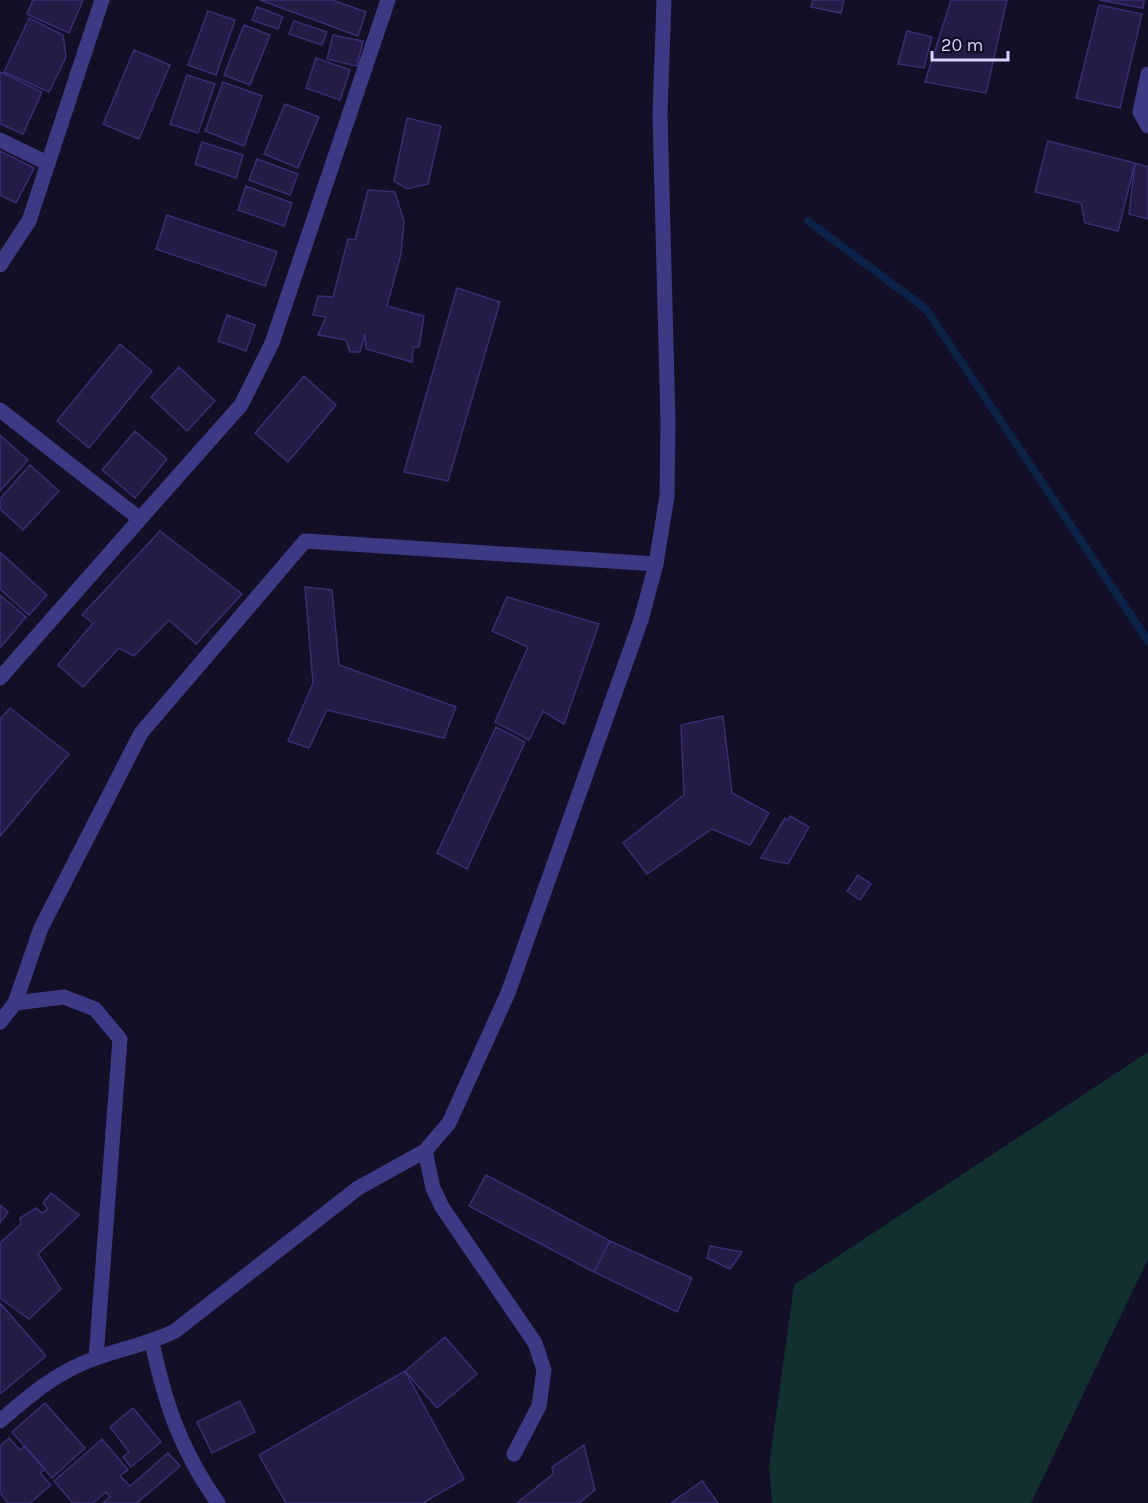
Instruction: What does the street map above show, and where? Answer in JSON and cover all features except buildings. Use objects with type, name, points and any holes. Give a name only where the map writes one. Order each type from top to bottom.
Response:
[{"type":"street","points":[[0,265],[29,221],[102,0]]},
{"type":"street","points":[[0,678],[241,405],[272,344],[388,0]]},
{"type":"street","points":[[0,1421],[39,1387],[69,1369],[96,1358],[152,1342],[195,1316],[358,1188],[425,1151],[449,1123],[508,993],[641,620],[656,564],[667,496],[668,422],[660,114],[664,0]]},
{"type":"street","points":[[1148,74],[1140,112],[1148,126]]},
{"type":"street","points":[[0,140],[46,164]]},
{"type":"street","points":[[0,410],[140,519]]},
{"type":"street","points":[[0,1022],[15,1003],[41,928],[141,733],[305,541],[656,564]]},
{"type":"street","points":[[15,1003],[64,997],[95,1009],[120,1039],[96,1358]]},
{"type":"street","points":[[425,1151],[433,1188],[442,1207],[535,1343],[544,1370],[539,1406],[514,1454]]},
{"type":"street","points":[[152,1342],[163,1393],[175,1429],[197,1473],[218,1503]]},
{"type":"green space","points":[[1148,1052],[1148,1259],[1031,1503],[772,1503],[769,1466],[794,1285]]},
{"type":"waterway","points":[[808,221],[926,309],[1148,641]]}]
